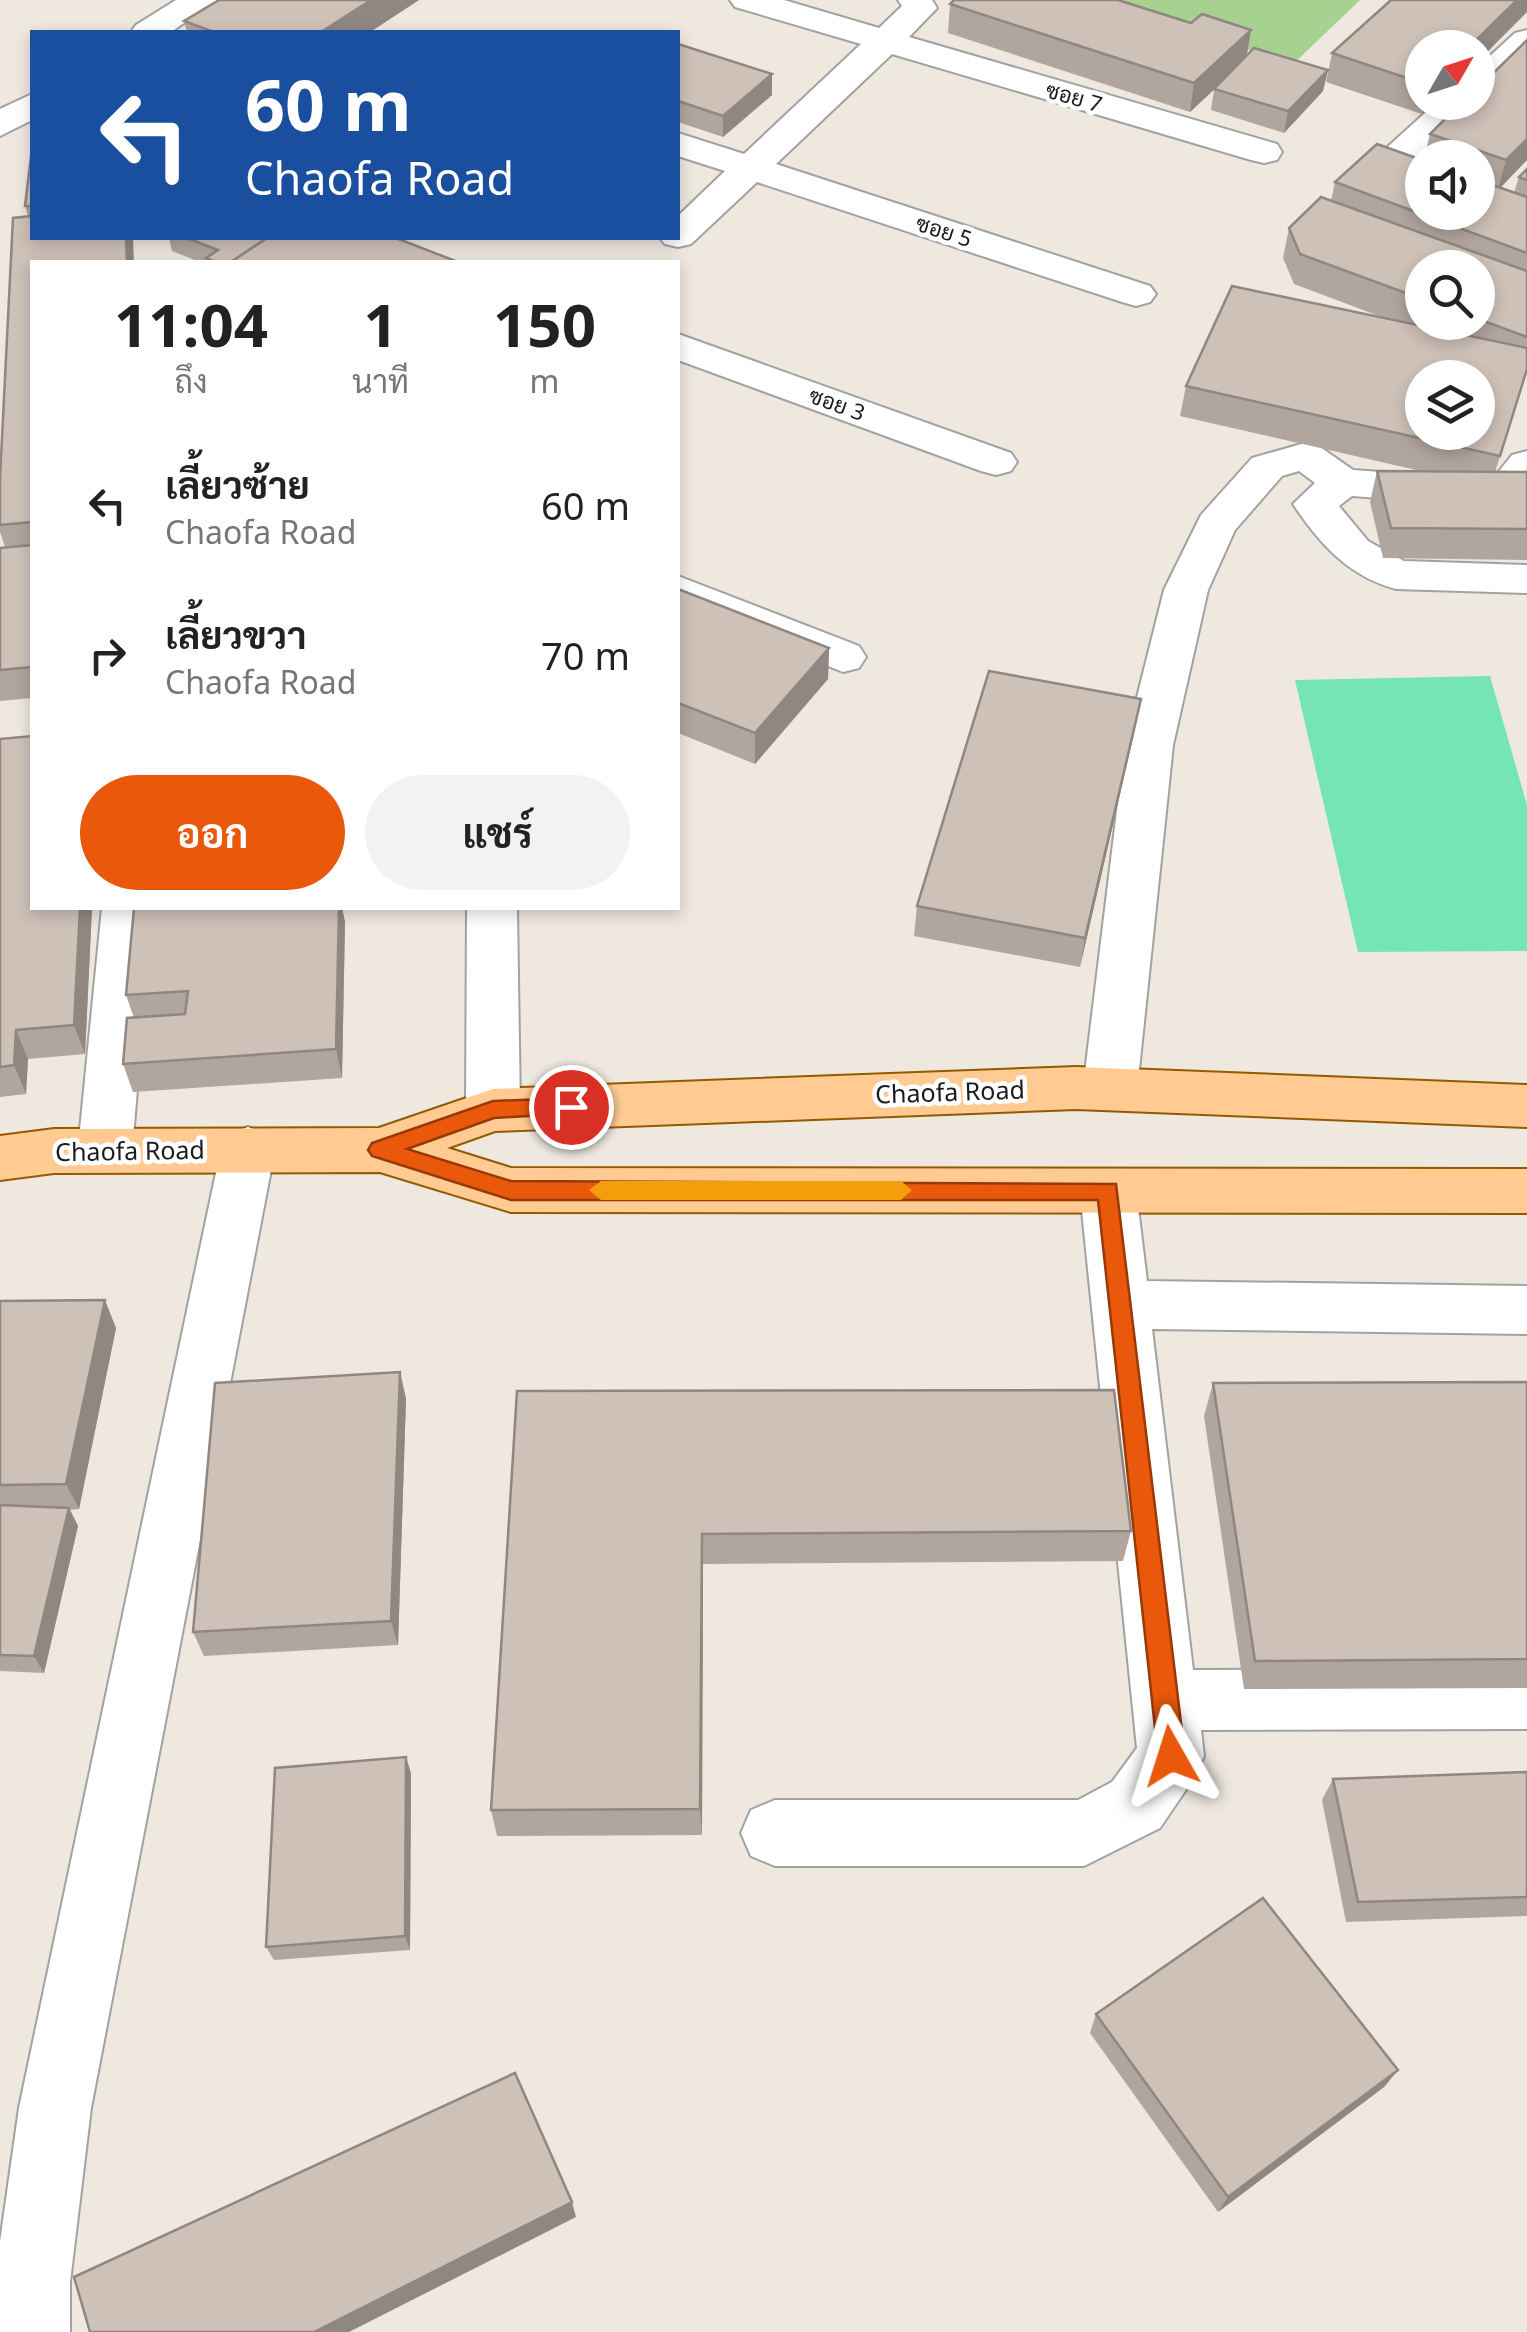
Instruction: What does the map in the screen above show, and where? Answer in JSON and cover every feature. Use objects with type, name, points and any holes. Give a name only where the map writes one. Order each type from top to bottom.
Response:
[{"type":"main road","name":"Chaofa Road","points":[[380,1150],[493,1110],[1110,1089],[1527,1106]]},
{"type":"main road","name":"Chaofa Road","points":[[0,1158],[54,1151],[380,1150],[511,1190],[1527,1192]]},
{"type":"street","points":[[151,30],[200,0]]},
{"type":"street","name":"ซอย 7","points":[[747,0],[1264,152]]},
{"type":"street","points":[[680,234],[884,41],[917,4]]},
{"type":"street","points":[[1495,70],[1527,40]]},
{"type":"street","points":[[0,125],[30,106]]},
{"type":"street","points":[[1417,140],[1439,120]]},
{"type":"street","name":"ซอย 5","points":[[680,145],[1136,294]]},
{"type":"street","points":[[1405,151],[1384,170],[1405,177]]},
{"type":"street","points":[[651,260],[674,240]]},
{"type":"street","name":"ซอย 3","points":[[680,347],[996,462]]},
{"type":"street","points":[[1110,1089],[1149,745],[1186,590],[1216,525],[1266,467],[1305,456],[1342,482],[1503,494],[1527,464]]},
{"type":"street","points":[[1342,482],[1315,504],[1352,551],[1396,575],[1527,578]]},
{"type":"street","points":[[680,591],[843,657]]},
{"type":"street","points":[[105,1150],[127,910]]},
{"type":"street","points":[[492,910],[493,1110]]},
{"type":"street","points":[[32,2332],[32,2282],[55,2108],[248,1150]]},
{"type":"street","points":[[775,1833],[1084,1834],[1136,1805],[1171,1756],[1108,1191]]},
{"type":"street","points":[[1122,1305],[1527,1310]]},
{"type":"street","points":[[1165,1700],[1527,1699]]},
{"type":"green space","points":[[1117,0],[1360,0],[1291,66]]},
{"type":"green space","points":[[1490,676],[1527,805],[1527,951],[1358,952],[1295,680]]},
{"type":"building","points":[[219,0],[371,0],[324,30],[209,30],[184,21]]},
{"type":"building","points":[[954,0],[1118,0],[1191,23],[1202,14],[1251,30],[1194,83],[950,4]]},
{"type":"building","points":[[1391,0],[1517,0],[1486,30],[1405,30],[1405,77],[1332,53]]},
{"type":"building","points":[[1527,40],[1527,139],[1506,160],[1495,156],[1495,140],[1448,140],[1430,134],[1444,120],[1495,120],[1495,71]]},
{"type":"building","points":[[680,45],[772,74],[723,116],[680,102]]},
{"type":"building","points":[[1254,48],[1328,70],[1288,111],[1214,89]]},
{"type":"building","points":[[1377,144],[1405,154],[1405,208],[1335,182]]},
{"type":"building","points":[[30,164],[30,206],[25,206]]},
{"type":"building","points":[[1495,186],[1527,197],[1527,253],[1465,230],[1495,230]]},
{"type":"building","points":[[1321,197],[1469,250],[1405,250],[1405,293],[1300,254],[1289,228]]},
{"type":"building","points":[[30,216],[30,240],[126,240],[127,260],[30,260],[30,522],[0,525],[0,478],[13,218]]},
{"type":"building","points":[[192,240],[264,240],[234,260],[206,258],[218,250]]},
{"type":"building","points":[[264,240],[401,240],[453,260],[234,260]]},
{"type":"building","points":[[1495,260],[1527,271],[1527,337],[1495,325]]},
{"type":"building","points":[[1232,286],[1405,322],[1405,340],[1489,340],[1527,348],[1527,369],[1500,456],[1473,450],[1495,450],[1495,360],[1405,360],[1405,435],[1186,386]]},
{"type":"building","points":[[1377,471],[1527,472],[1527,529],[1391,528]]},
{"type":"building","points":[[30,545],[30,667],[0,670],[0,548]]},
{"type":"building","points":[[680,590],[829,648],[755,733],[680,704]]},
{"type":"building","points":[[989,671],[1141,699],[1085,938],[917,906]]},
{"type":"building","points":[[30,736],[30,910],[80,910],[74,1025],[16,1030],[14,1065],[0,1067],[0,739]]},
{"type":"building","points":[[134,910],[339,910],[336,1049],[123,1064],[127,1018],[185,1014],[188,991],[126,995]]},
{"type":"building","points":[[105,1300],[66,1484],[0,1485],[0,1301]]},
{"type":"building","points":[[400,1372],[391,1621],[193,1632],[215,1383]]},
{"type":"building","points":[[1527,1382],[1527,1659],[1255,1661],[1213,1383]]},
{"type":"building","points":[[1114,1390],[1131,1531],[702,1534],[700,1809],[491,1810],[517,1391]]},
{"type":"building","points":[[0,1505],[69,1508],[34,1656],[0,1655]]},
{"type":"building","points":[[406,1757],[405,1936],[266,1947],[275,1768]]},
{"type":"building","points":[[1527,1772],[1527,1897],[1358,1902],[1333,1779]]},
{"type":"building","points":[[1263,1898],[1398,2070],[1228,2197],[1096,2014]]},
{"type":"building","points":[[515,2073],[572,2202],[314,2332],[90,2332],[74,2277]]},
{"type":"slow traffic","points":[[601,1190],[901,1190]]},
{"type":"route","points":[[571,1107],[493,1110],[380,1150],[511,1190],[1108,1191],[1171,1756]]}]
